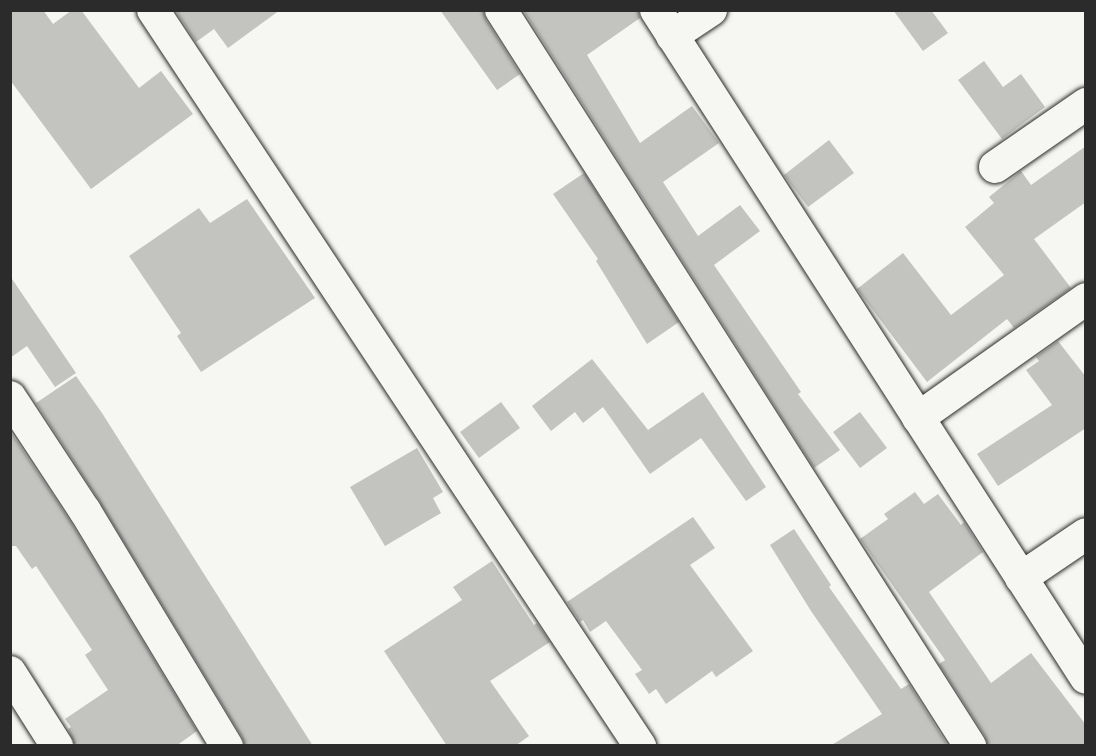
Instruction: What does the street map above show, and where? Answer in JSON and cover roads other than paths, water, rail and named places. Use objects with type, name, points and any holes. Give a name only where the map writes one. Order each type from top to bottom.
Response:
[{"type":"street","points":[[153,10],[640,746]]},
{"type":"street","points":[[501,10],[970,746]]},
{"type":"street","points":[[711,10],[664,23],[1086,678]]},
{"type":"street","points":[[995,167],[1086,104]]},
{"type":"street","points":[[918,418],[1086,299]]},
{"type":"street","points":[[10,397],[85,511],[227,746]]},
{"type":"street","points":[[1021,579],[1086,534]]},
{"type":"street","points":[[10,672],[19,706],[57,746]]}]
